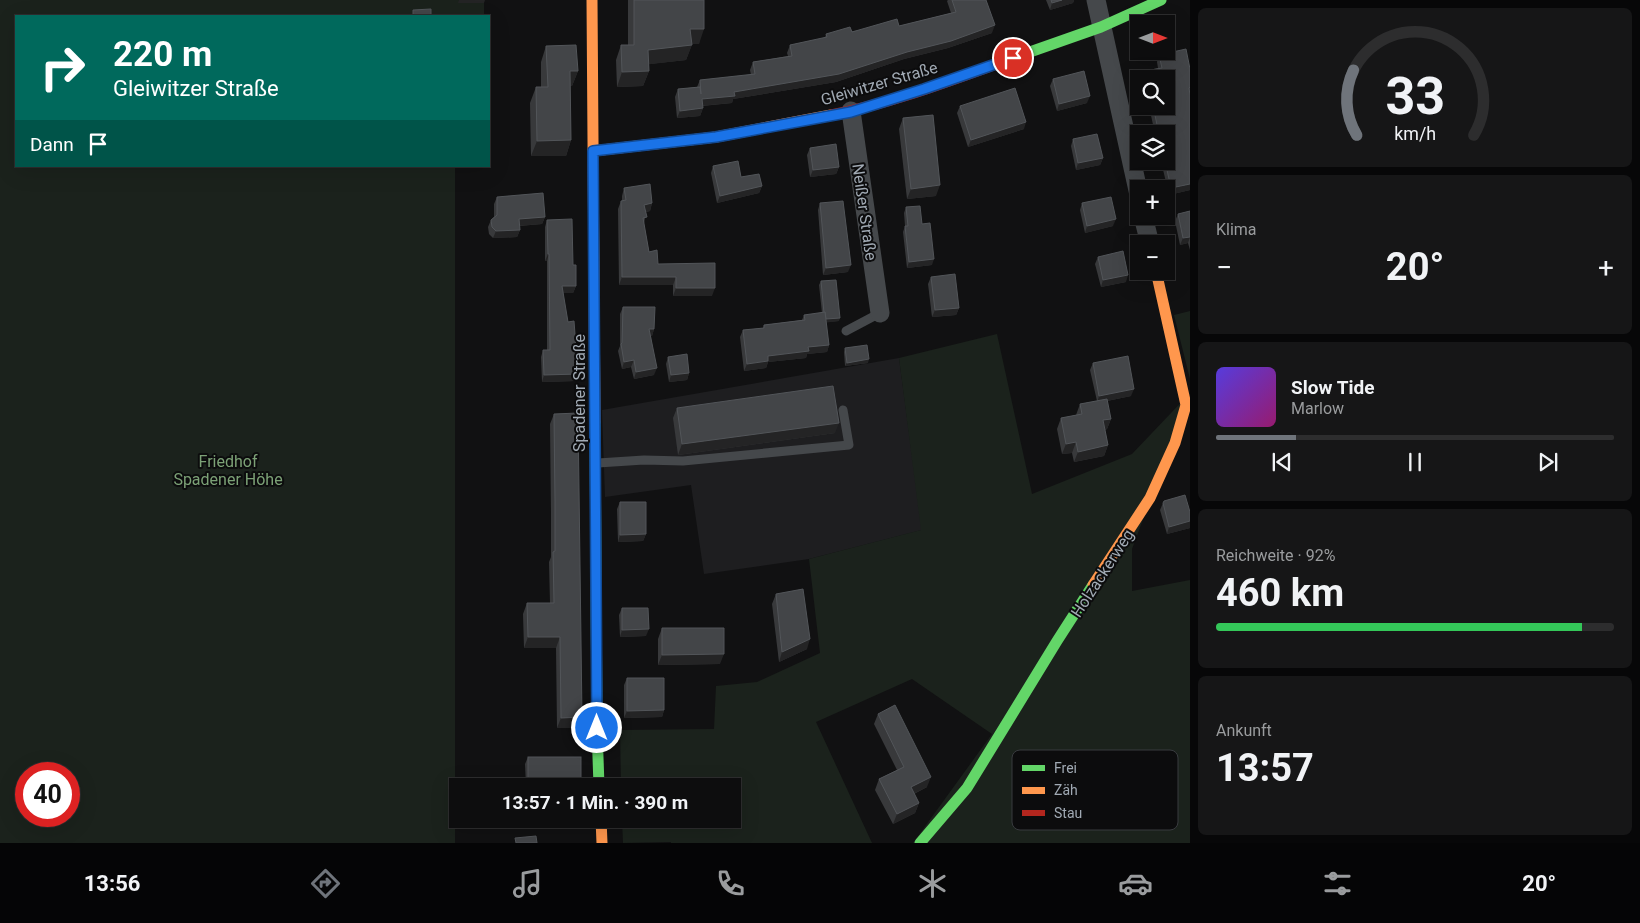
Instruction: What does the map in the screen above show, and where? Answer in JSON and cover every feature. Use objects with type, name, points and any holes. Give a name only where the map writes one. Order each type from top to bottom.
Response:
[{"type":"street","name":"Spadener Straße","points":[[592,0],[599,778]]},
{"type":"street","points":[[1096,0],[1135,180]]},
{"type":"street","name":"Gleiwitzer Straße","points":[[593,151],[716,137],[851,112],[924,89],[1101,27],[1161,0]]},
{"type":"street","name":"Neißer Straße","points":[[851,112],[880,313]]},
{"type":"street","name":"Holzackerweg","points":[[920,843],[967,788],[1057,641],[1150,498],[1175,443],[1186,405],[1158,280]]},
{"type":"street","points":[[601,828],[602,843]]},
{"type":"lane","points":[[846,331],[880,313]]},
{"type":"lane","points":[[595,464],[644,460],[683,461],[849,445],[843,410]]},
{"type":"shaded area","points":[[899,358],[922,530],[809,559],[704,574],[691,485],[605,497],[602,410]]},
{"type":"green space","name":"Friedhof Spadener Höhe","points":[[0,0],[484,0],[484,15],[15,15],[15,167],[455,167],[455,778],[449,778],[449,828],[455,828],[455,843],[0,843]]},
{"type":"green space","points":[[1190,311],[1190,379],[1174,315]]},
{"type":"green space","points":[[997,334],[1032,494],[1132,454],[1190,393],[1132,549],[1132,591],[1190,580],[1190,843],[913,843],[992,734],[912,679],[816,722],[872,843],[623,843],[622,828],[741,828],[741,778],[621,778],[620,730],[714,729],[716,686],[757,682],[820,653],[809,559],[921,530],[899,358]]},
{"type":"building","points":[[634,0],[704,0],[704,29],[690,29],[692,45],[648,50],[649,71],[622,72],[621,45],[634,45]]},
{"type":"building","points":[[952,0],[986,0],[995,25],[951,41],[907,52],[839,74],[734,92],[735,96],[702,99],[703,108],[680,111],[678,89],[700,87],[701,94],[700,80],[755,74],[753,62],[792,56],[790,45],[827,37],[826,34],[850,27],[852,32],[897,19],[899,26],[956,12]]},
{"type":"building","points":[[1051,0],[1062,0],[1052,3]]},
{"type":"building","points":[[431,9],[431,15],[413,15],[413,10]]},
{"type":"building","points":[[576,45],[578,71],[570,71],[571,140],[537,141],[536,87],[548,87],[546,46]]},
{"type":"building","points":[[1186,49],[1190,69],[1190,184],[1175,187],[1175,180],[1169,180],[1167,170],[1175,170],[1175,125],[1157,125],[1155,115],[1175,115],[1175,70],[1151,70],[1162,68],[1160,60],[1175,60],[1175,51]]},
{"type":"building","points":[[1084,71],[1090,96],[1059,104],[1053,79]]},
{"type":"building","points":[[1015,88],[1026,122],[971,140],[960,106]]},
{"type":"building","points":[[933,115],[940,185],[911,189],[903,118]]},
{"type":"building","points":[[1097,134],[1103,158],[1078,163],[1073,139]]},
{"type":"building","points":[[836,144],[839,167],[813,170],[810,148]]},
{"type":"building","points":[[738,161],[741,177],[759,174],[762,186],[720,196],[713,166]]},
{"type":"building","points":[[650,184],[652,203],[644,205],[647,217],[643,218],[649,252],[657,250],[658,264],[715,263],[715,288],[676,288],[676,277],[622,277],[621,201],[626,200],[624,188]]},
{"type":"building","points":[[543,193],[545,217],[519,219],[520,230],[496,231],[492,227],[491,220],[497,215],[497,197]]},
{"type":"building","points":[[1111,197],[1116,219],[1087,226],[1082,203]]},
{"type":"building","points":[[843,201],[851,265],[826,268],[820,203]]},
{"type":"building","points":[[920,206],[922,224],[930,223],[934,259],[909,262],[905,226],[908,226],[906,207]]},
{"type":"building","points":[[1190,211],[1190,237],[1183,238],[1178,214]]},
{"type":"building","points":[[572,219],[573,265],[576,265],[576,286],[562,286],[568,322],[574,321],[578,374],[544,375],[543,350],[550,350],[547,220]]},
{"type":"building","points":[[1123,251],[1128,275],[1103,280],[1098,257]]},
{"type":"building","points":[[955,274],[959,308],[935,310],[931,277]]},
{"type":"building","points":[[836,280],[840,318],[826,319],[821,281]]},
{"type":"building","points":[[623,307],[655,307],[654,329],[649,329],[657,368],[636,372],[634,360],[624,362],[621,344]]},
{"type":"building","points":[[825,312],[829,345],[808,347],[809,351],[768,356],[768,361],[747,364],[743,330],[764,328],[764,325],[805,320],[804,315]]},
{"type":"building","points":[[867,345],[869,359],[847,363],[845,348]]},
{"type":"building","points":[[687,354],[689,373],[671,375],[668,357]]},
{"type":"building","points":[[1128,356],[1134,389],[1099,396],[1093,363]]},
{"type":"building","points":[[833,386],[839,423],[682,444],[677,408]]},
{"type":"building","points":[[1107,399],[1111,419],[1103,420],[1108,445],[1078,452],[1076,442],[1066,444],[1061,418],[1082,414],[1080,404]]},
{"type":"building","points":[[578,413],[582,717],[561,718],[560,637],[528,637],[527,603],[554,603],[554,414]]},
{"type":"building","points":[[1185,495],[1190,512],[1190,521],[1169,527],[1164,501]]},
{"type":"building","points":[[620,502],[646,502],[646,534],[620,535]]},
{"type":"building","points":[[803,589],[810,639],[782,652],[776,594]]},
{"type":"building","points":[[622,608],[648,608],[649,629],[622,630]]},
{"type":"building","points":[[662,628],[724,628],[724,654],[662,655]]},
{"type":"building","points":[[627,678],[664,678],[664,710],[627,711]]},
{"type":"building","points":[[895,705],[931,777],[911,787],[919,803],[897,814],[879,779],[904,767],[878,714]]},
{"type":"building","points":[[528,757],[581,757],[581,778],[528,778]]},
{"type":"building","points":[[536,836],[537,843],[516,843],[515,838]]},
{"type":"traffic: fast","points":[[1013,58],[1101,27],[1161,0]]},
{"type":"traffic: fast","points":[[595,422],[599,778]]},
{"type":"traffic: fast","points":[[920,843],[967,788],[1093,585]]},
{"type":"traffic: slow","points":[[592,0],[595,422]]},
{"type":"traffic: slow","points":[[593,151],[716,137],[831,115]]},
{"type":"traffic: slow","points":[[1093,585],[1150,498],[1175,443],[1186,405],[1158,280]]},
{"type":"traffic: slow","points":[[601,828],[602,843]]},
{"type":"traffic: jam","points":[[831,115],[900,97],[1013,58]]},
{"type":"route","points":[[597,728],[593,151],[716,137],[851,112],[1013,58]]}]
